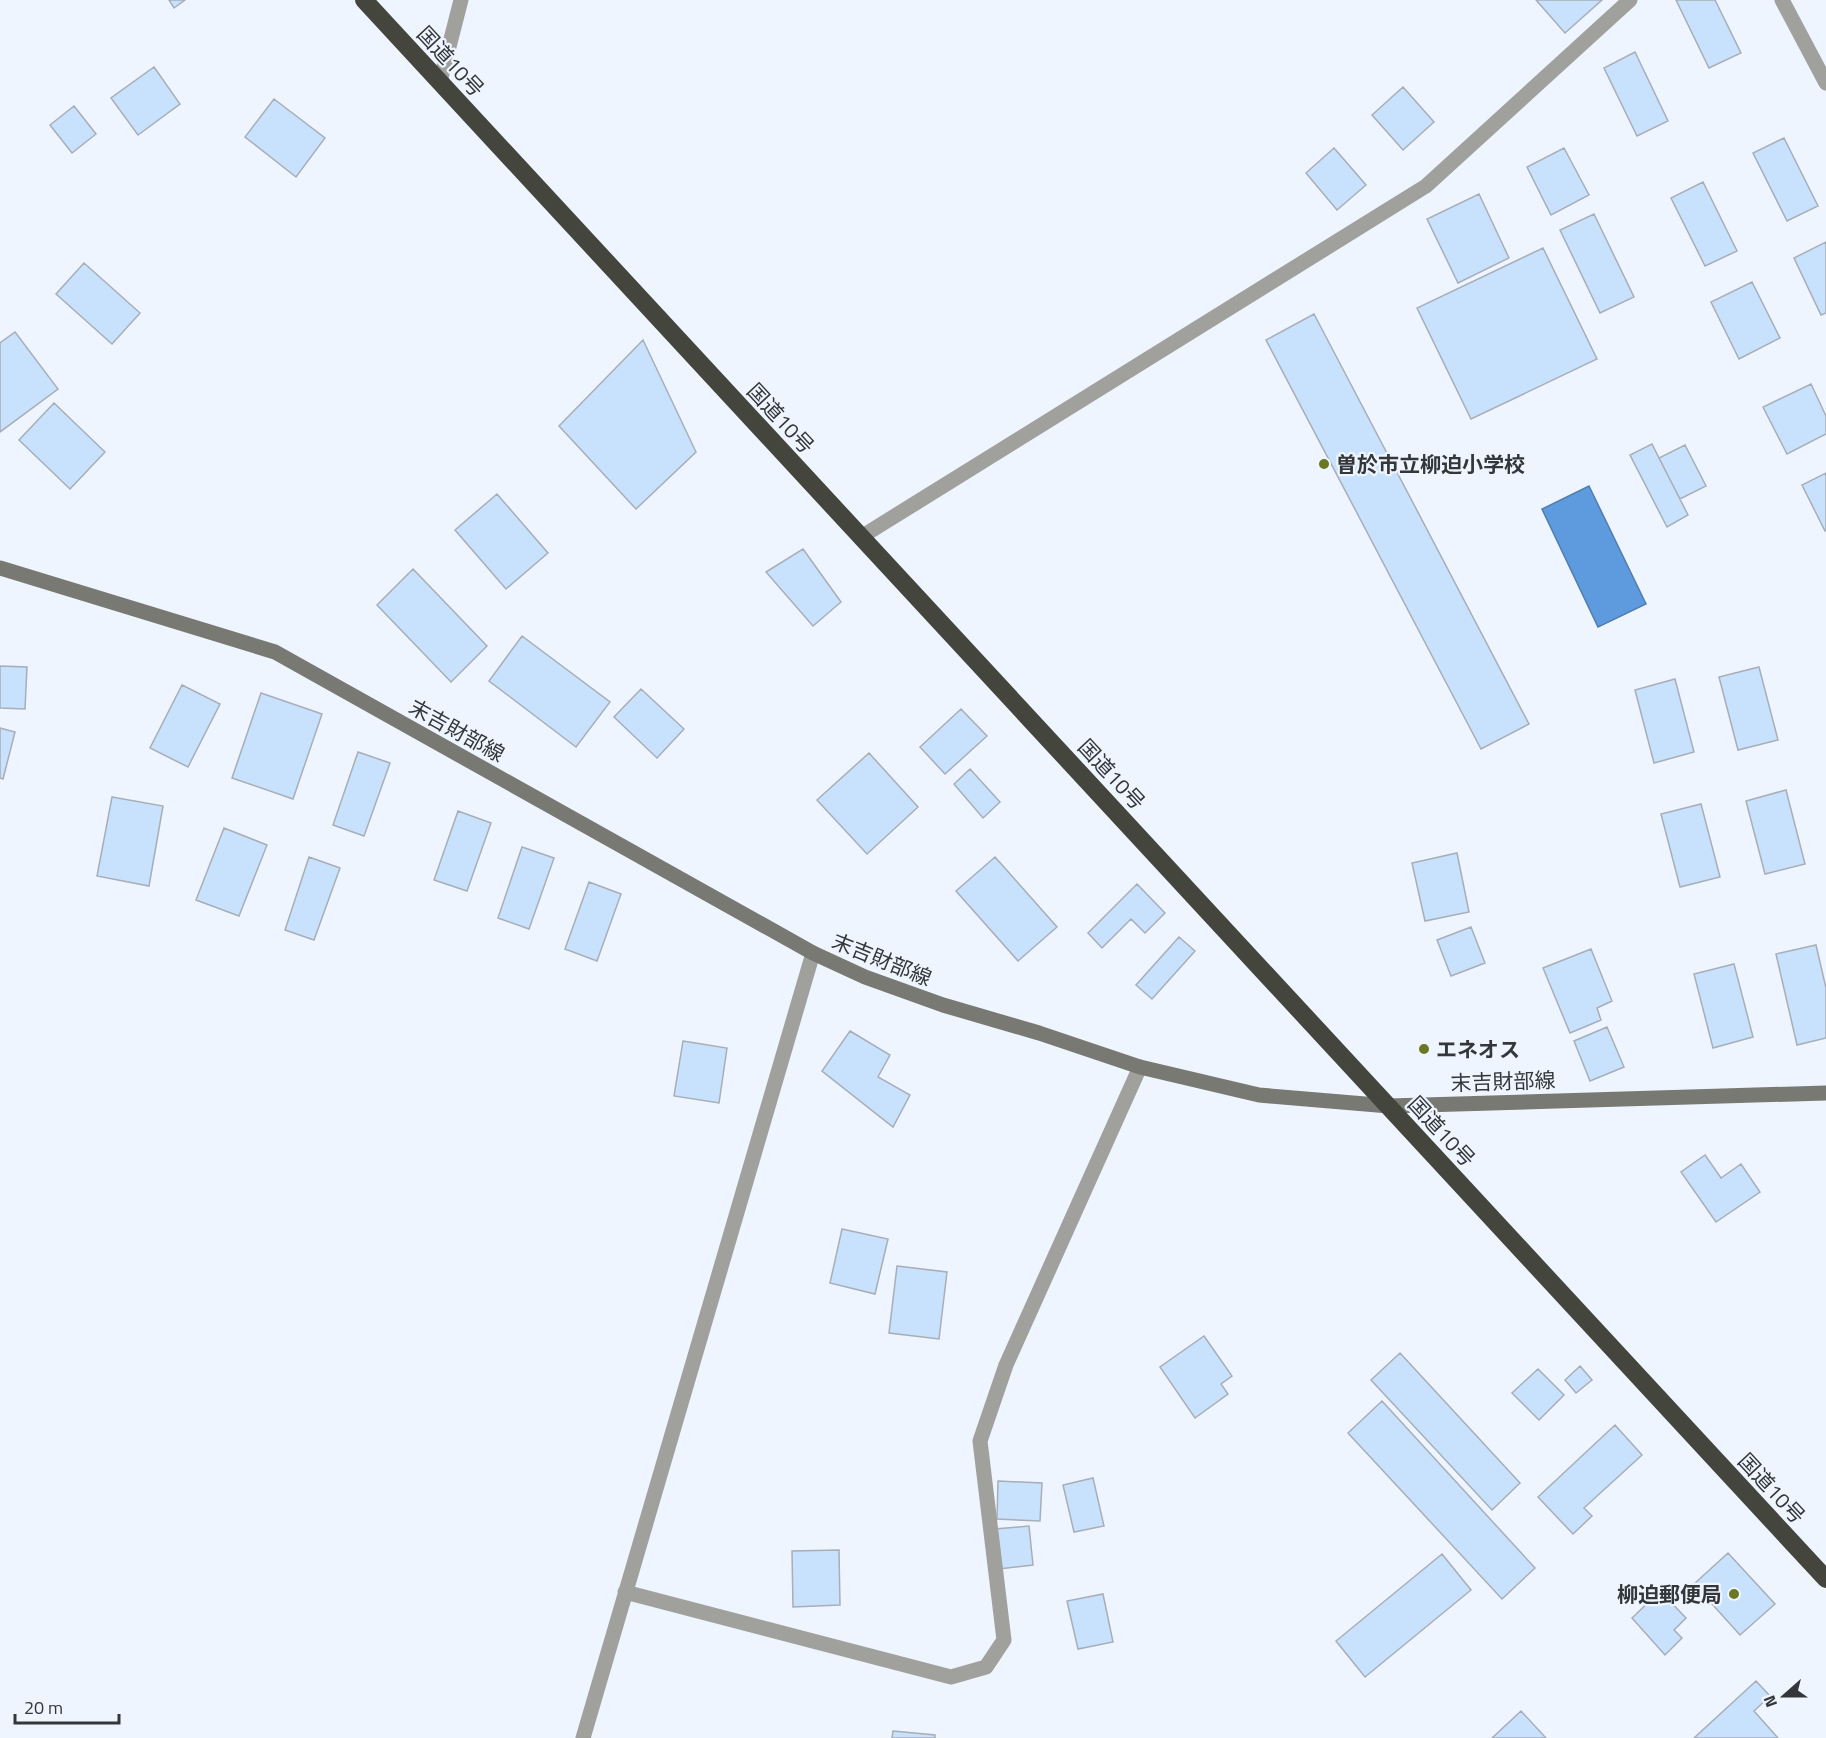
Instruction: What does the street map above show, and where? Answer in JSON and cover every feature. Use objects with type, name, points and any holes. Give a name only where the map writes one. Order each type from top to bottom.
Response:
[{"type":"highway","name":"国道10号","points":[[364,0],[1826,1579]]},
{"type":"main road","name":"末吉財部線","points":[[0,568],[275,652],[813,954],[865,977],[943,1005],[1039,1033],[1140,1067],[1259,1095],[1389,1106],[1826,1093]]},
{"type":"street","points":[[440,82],[460,0]]},
{"type":"street","points":[[861,537],[1426,186],[1630,0]]},
{"type":"street","points":[[1782,0],[1826,83]]},
{"type":"street","points":[[583,1738],[813,954]]},
{"type":"street","points":[[625,1592],[951,1677],[986,1667],[1004,1640],[980,1441],[1006,1365],[1140,1067]]},
{"type":"water","points":[[1589,486],[1646,604],[1598,627],[1542,509]]},
{"type":"building","points":[[169,0],[185,0],[174,8]]},
{"type":"building","points":[[1536,0],[1602,0],[1565,33]]},
{"type":"building","points":[[1676,0],[1715,0],[1741,53],[1709,68]]},
{"type":"building","points":[[1635,52],[1668,121],[1637,136],[1604,68]]},
{"type":"building","points":[[154,67],[180,104],[138,135],[111,98]]},
{"type":"building","points":[[1403,87],[1434,122],[1403,150],[1372,115]]},
{"type":"building","points":[[274,99],[325,138],[296,177],[245,137]]},
{"type":"building","points":[[74,106],[96,134],[72,153],[50,125]]},
{"type":"building","points":[[1784,138],[1818,206],[1787,221],[1753,153]]},
{"type":"building","points":[[1334,148],[1366,185],[1337,210],[1306,173]]},
{"type":"building","points":[[1564,148],[1589,195],[1551,215],[1527,167]]},
{"type":"building","points":[[1703,182],[1737,251],[1705,266],[1671,198]]},
{"type":"building","points":[[1479,194],[1509,258],[1458,283],[1427,219]]},
{"type":"building","points":[[1594,214],[1634,297],[1600,313],[1560,230]]},
{"type":"building","points":[[1826,242],[1826,313],[1821,315],[1794,258]]},
{"type":"building","points":[[1543,248],[1597,359],[1471,419],[1417,308]]},
{"type":"building","points":[[84,263],[140,313],[112,344],[56,294]]},
{"type":"building","points":[[1752,282],[1780,338],[1739,359],[1711,302]]},
{"type":"building","points":[[1314,314],[1529,724],[1481,749],[1266,340]]},
{"type":"building","points":[[15,332],[58,389],[0,432],[0,343]]},
{"type":"building","points":[[643,340],[696,452],[636,509],[559,426]]},
{"type":"building","points":[[1811,384],[1826,416],[1826,434],[1787,454],[1763,407]]},
{"type":"building","points":[[54,403],[105,452],[70,489],[19,440]]},
{"type":"building","points":[[1652,444],[1688,515],[1667,527],[1630,455]]},
{"type":"building","points":[[1685,445],[1706,486],[1680,499],[1659,458]]},
{"type":"building","points":[[1826,473],[1826,530],[1825,531],[1802,485]]},
{"type":"building","points":[[497,494],[548,553],[506,589],[455,530]]},
{"type":"building","points":[[803,549],[841,602],[813,626],[766,572]]},
{"type":"building","points":[[413,569],[487,646],[451,682],[377,605]]},
{"type":"building","points":[[522,636],[610,702],[576,747],[489,681]]},
{"type":"building","points":[[0,666],[27,667],[25,709],[0,708]]},
{"type":"building","points":[[1759,667],[1778,740],[1738,750],[1719,677]]},
{"type":"building","points":[[1675,679],[1694,752],[1654,763],[1635,690]]},
{"type":"building","points":[[182,685],[220,704],[188,767],[150,748]]},
{"type":"building","points":[[641,689],[684,729],[657,758],[614,717]]},
{"type":"building","points":[[261,693],[322,714],[293,799],[232,778]]},
{"type":"building","points":[[961,709],[987,736],[945,774],[920,747]]},
{"type":"building","points":[[0,728],[15,732],[3,779],[0,778]]},
{"type":"building","points":[[358,752],[390,763],[364,836],[333,825]]},
{"type":"building","points":[[869,753],[918,807],[867,854],[817,800]]},
{"type":"building","points":[[970,769],[1000,802],[983,818],[954,784]]},
{"type":"building","points":[[1786,790],[1805,864],[1765,874],[1746,801]]},
{"type":"building","points":[[112,797],[163,806],[149,886],[97,876]]},
{"type":"building","points":[[1701,804],[1720,877],[1680,887],[1661,814]]},
{"type":"building","points":[[458,811],[491,823],[467,891],[434,880]]},
{"type":"building","points":[[224,828],[267,845],[239,916],[196,900]]},
{"type":"building","points":[[522,847],[554,858],[529,929],[498,918]]},
{"type":"building","points":[[1457,853],[1469,912],[1425,921],[1412,863]]},
{"type":"building","points":[[309,857],[340,868],[314,940],[285,930]]},
{"type":"building","points":[[995,857],[1057,927],[1018,961],[956,891]]},
{"type":"building","points":[[589,882],[621,894],[597,961],[565,949]]},
{"type":"building","points":[[1137,884],[1165,913],[1145,933],[1131,919],[1102,948],[1088,933]]},
{"type":"building","points":[[1471,927],[1485,963],[1451,976],[1437,940]]},
{"type":"building","points":[[1179,937],[1195,951],[1152,999],[1136,985]]},
{"type":"building","points":[[1816,945],[1826,988],[1826,1038],[1797,1045],[1776,954]]},
{"type":"building","points":[[1591,949],[1612,1001],[1597,1008],[1601,1020],[1570,1033],[1543,968]]},
{"type":"building","points":[[1734,964],[1753,1037],[1713,1048],[1694,974]]},
{"type":"building","points":[[1607,1027],[1624,1067],[1590,1081],[1574,1041]]},
{"type":"building","points":[[850,1031],[890,1055],[878,1077],[910,1095],[893,1127],[822,1071]]},
{"type":"building","points":[[683,1041],[727,1048],[719,1103],[674,1096]]},
{"type":"building","points":[[1705,1155],[1721,1178],[1741,1164],[1760,1192],[1716,1222],[1681,1172]]},
{"type":"building","points":[[842,1229],[888,1239],[875,1294],[830,1283]]},
{"type":"building","points":[[897,1266],[947,1272],[939,1339],[889,1333]]},
{"type":"building","points":[[1204,1336],[1232,1376],[1221,1384],[1228,1394],[1195,1418],[1160,1367]]},
{"type":"building","points":[[1400,1353],[1520,1483],[1492,1510],[1371,1380]]},
{"type":"building","points":[[1580,1366],[1592,1380],[1576,1393],[1565,1380]]},
{"type":"building","points":[[1538,1369],[1564,1395],[1539,1420],[1512,1393]]},
{"type":"building","points":[[1382,1401],[1535,1568],[1502,1599],[1348,1433]]},
{"type":"building","points":[[1615,1425],[1642,1455],[1584,1508],[1592,1516],[1573,1534],[1538,1497]]},
{"type":"building","points":[[1093,1478],[1104,1526],[1074,1532],[1063,1485]]},
{"type":"building","points":[[998,1481],[1042,1483],[1040,1521],[997,1519]]},
{"type":"building","points":[[1029,1526],[1033,1565],[999,1569],[995,1529]]},
{"type":"building","points":[[839,1550],[840,1605],[793,1607],[792,1551]]},
{"type":"building","name":"柳迫郵便局","points":[[1728,1553],[1775,1604],[1740,1635],[1694,1584]]},
{"type":"building","points":[[1442,1554],[1471,1590],[1365,1677],[1336,1641]]},
{"type":"building","points":[[1660,1591],[1686,1618],[1674,1630],[1682,1638],[1665,1655],[1632,1618]]},
{"type":"building","points":[[1103,1594],[1113,1642],[1078,1649],[1067,1601]]},
{"type":"building","points":[[1756,1681],[1770,1696],[1754,1711],[1778,1738],[1694,1738]]},
{"type":"building","points":[[1521,1711],[1546,1738],[1492,1738]]},
{"type":"building","points":[[893,1731],[935,1735],[935,1738],[892,1738]]},
{"type":"place","name":"曽於市立柳迫小学校","points":[[1324,464]]},
{"type":"place","name":"エネオス","points":[[1424,1049]]},
{"type":"place","name":"柳迫郵便局","points":[[1734,1594]]}]
